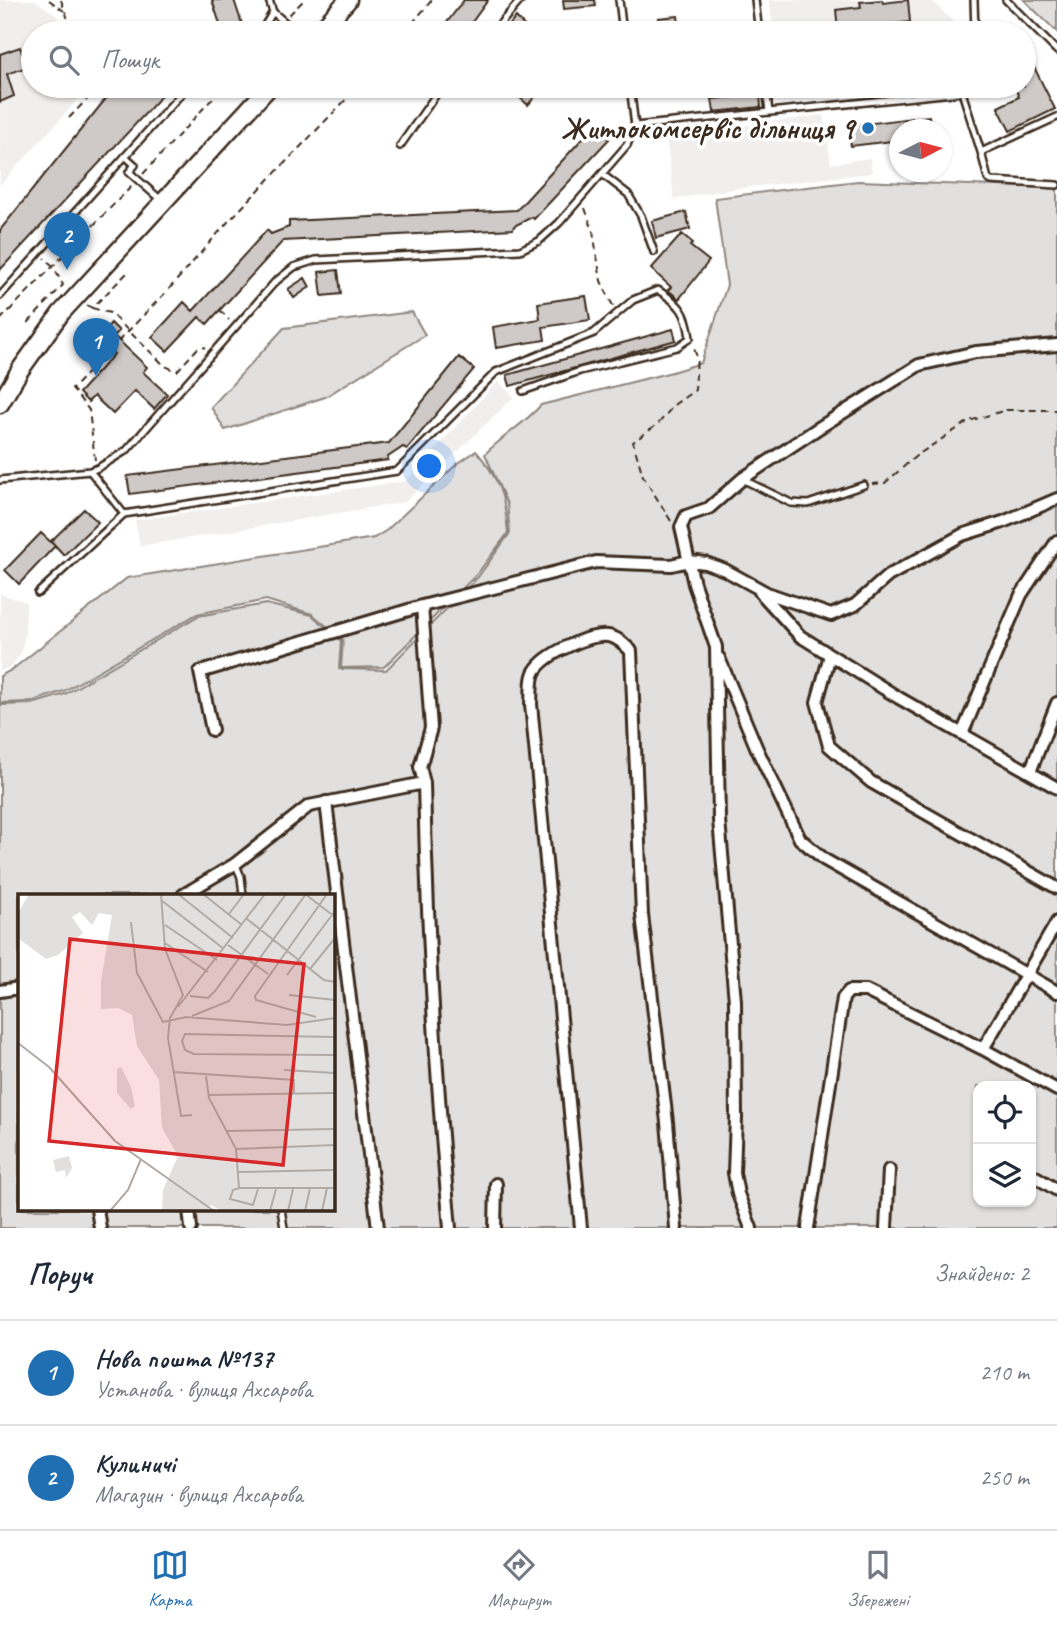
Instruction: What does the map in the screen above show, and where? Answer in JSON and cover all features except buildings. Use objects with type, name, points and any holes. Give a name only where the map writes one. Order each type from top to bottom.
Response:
[{"type":"main road","points":[[329,21],[348,0]]},
{"type":"main road","points":[[0,404],[61,313],[259,98]]},
{"type":"street","points":[[1057,345],[976,352],[919,365],[742,479],[709,508],[686,516],[681,527],[716,652],[757,749],[800,839],[825,860],[1057,992]]},
{"type":"street","points":[[212,730],[200,671],[422,606],[596,562],[671,565],[689,559],[725,570],[767,593],[831,615],[855,605],[888,576],[962,535],[1003,522],[1057,499]]},
{"type":"street","points":[[962,734],[1021,595],[1057,541]]},
{"type":"street","points":[[753,585],[800,636],[899,698],[1057,788]]},
{"type":"street","points":[[422,606],[431,727],[420,767],[424,783],[426,885],[450,1228]]},
{"type":"street","points":[[581,1228],[531,704],[533,673],[545,659],[591,637],[610,636],[631,651],[642,915],[667,1122],[676,1228]]},
{"type":"street","points":[[716,652],[719,820],[735,1001],[736,1118],[733,1173],[751,1228]]},
{"type":"street","points":[[831,655],[817,702],[829,746],[871,782],[1057,888]]},
{"type":"street","points":[[1030,772],[1057,703]]},
{"type":"street","points":[[185,894],[235,864],[309,806],[424,783]]},
{"type":"street","points":[[326,802],[378,1228]]},
{"type":"street","points":[[983,1049],[1057,922]]},
{"type":"street","points":[[0,991],[18,988]]},
{"type":"street","points":[[808,1228],[844,998],[849,991],[866,991],[983,1049],[1057,1090]]},
{"type":"street","points":[[886,1228],[889,1170]]},
{"type":"street","points":[[1036,1177],[1057,1190]]},
{"type":"street","points":[[495,1228],[496,1184]]},
{"type":"street","points":[[97,1210],[100,1228]]},
{"type":"street","points":[[189,1210],[191,1228]]},
{"type":"lane","points":[[269,0],[273,12],[283,21]]},
{"type":"lane","points":[[503,21],[521,0]]},
{"type":"lane","points":[[619,0],[622,21]]},
{"type":"lane","points":[[755,0],[758,21]]},
{"type":"lane","points":[[974,0],[975,21]]},
{"type":"lane","points":[[1006,0],[1027,21]]},
{"type":"lane","points":[[267,21],[273,12]]},
{"type":"lane","points":[[1036,30],[1057,51]]},
{"type":"lane","points":[[0,296],[177,98]]},
{"type":"lane","points":[[400,146],[434,98]]},
{"type":"lane","points":[[0,480],[90,471],[127,450],[275,282],[294,267],[316,260],[520,250],[538,242],[559,223],[627,145],[635,126],[632,98]]},
{"type":"lane","points":[[767,98],[769,112]]},
{"type":"lane","points":[[635,126],[904,98]]},
{"type":"lane","points":[[964,98],[988,179],[1057,185]]},
{"type":"lane","points":[[981,152],[1057,117]]},
{"type":"lane","points":[[125,156],[135,165],[129,172],[162,201]]},
{"type":"lane","points":[[602,174],[628,194],[641,216],[654,252]]},
{"type":"lane","points":[[37,593],[124,514],[397,471],[496,372],[594,333],[633,300],[659,290],[676,301],[688,319],[691,338],[677,347],[580,371],[523,391]]},
{"type":"lane","points":[[90,471],[124,514]]},
{"type":"lane","points":[[742,479],[791,503],[808,503],[864,485]]},
{"type":"lane","points":[[235,864],[243,894]]},
{"type":"lane","points":[[281,1210],[284,1228]]},
{"type":"path","points":[[49,0],[65,11]]},
{"type":"path","points":[[61,0],[69,21]]},
{"type":"path","points":[[414,21],[432,0]]},
{"type":"path","points":[[69,118],[88,98]]},
{"type":"path","points":[[0,320],[213,98]]},
{"type":"path","points":[[98,468],[89,410],[72,389],[347,98]]},
{"type":"path","points":[[582,197],[593,231],[601,281],[617,314]]},
{"type":"path","points":[[28,323],[64,285],[44,258]]},
{"type":"path","points":[[92,308],[130,271]]},
{"type":"path","points":[[86,304],[110,313],[165,366],[177,371],[197,349],[214,344]]},
{"type":"path","points":[[220,310],[232,323]]},
{"type":"path","points":[[681,527],[669,520],[643,476],[633,442],[658,424],[675,404],[695,390],[696,357],[691,338]]},
{"type":"path","points":[[864,485],[885,483],[916,456],[969,421],[1006,410],[1057,410]]},
{"type":"shaded area","points":[[0,0],[35,0],[57,16],[59,21],[21,21],[21,98],[79,98],[0,185]]},
{"type":"shaded area","points":[[769,0],[931,0],[953,21],[772,21]]},
{"type":"shaded area","points":[[1024,0],[1057,0],[1057,32]]},
{"type":"shaded area","points":[[782,98],[813,98],[783,102]]},
{"type":"shaded area","points":[[824,115],[831,164],[870,158],[872,173],[733,189],[674,199],[666,136]]},
{"type":"shaded area","points":[[858,181],[1057,188],[1057,1228],[0,1228],[0,705],[32,704],[65,694],[198,616],[266,604],[312,615],[341,641],[339,669],[386,670],[478,577],[510,533],[507,504],[485,454],[541,405],[701,363],[727,285],[715,198]]},
{"type":"shaded area","points":[[412,312],[425,335],[325,397],[225,430],[211,407],[284,328]]},
{"type":"shaded area","points":[[498,381],[514,397],[405,502],[140,546],[135,520],[406,481]]},
{"type":"shaded area","points":[[476,451],[500,489],[508,533],[477,574],[384,667],[341,668],[343,640],[312,614],[266,600],[197,614],[64,691],[31,702],[0,703],[0,676],[13,669],[127,578],[374,538],[387,530],[457,464]]},
{"type":"shaded area","points":[[0,594],[26,602],[25,634],[21,653],[12,666],[0,671]]},
{"type":"place","name":"Житлокомсервіс дільниця 9","points":[[868,128]]},
{"type":"place","name":"Кулиничі","points":[[67,270]]},
{"type":"place","name":"Нова пошта №137","points":[[96,376]]}]
